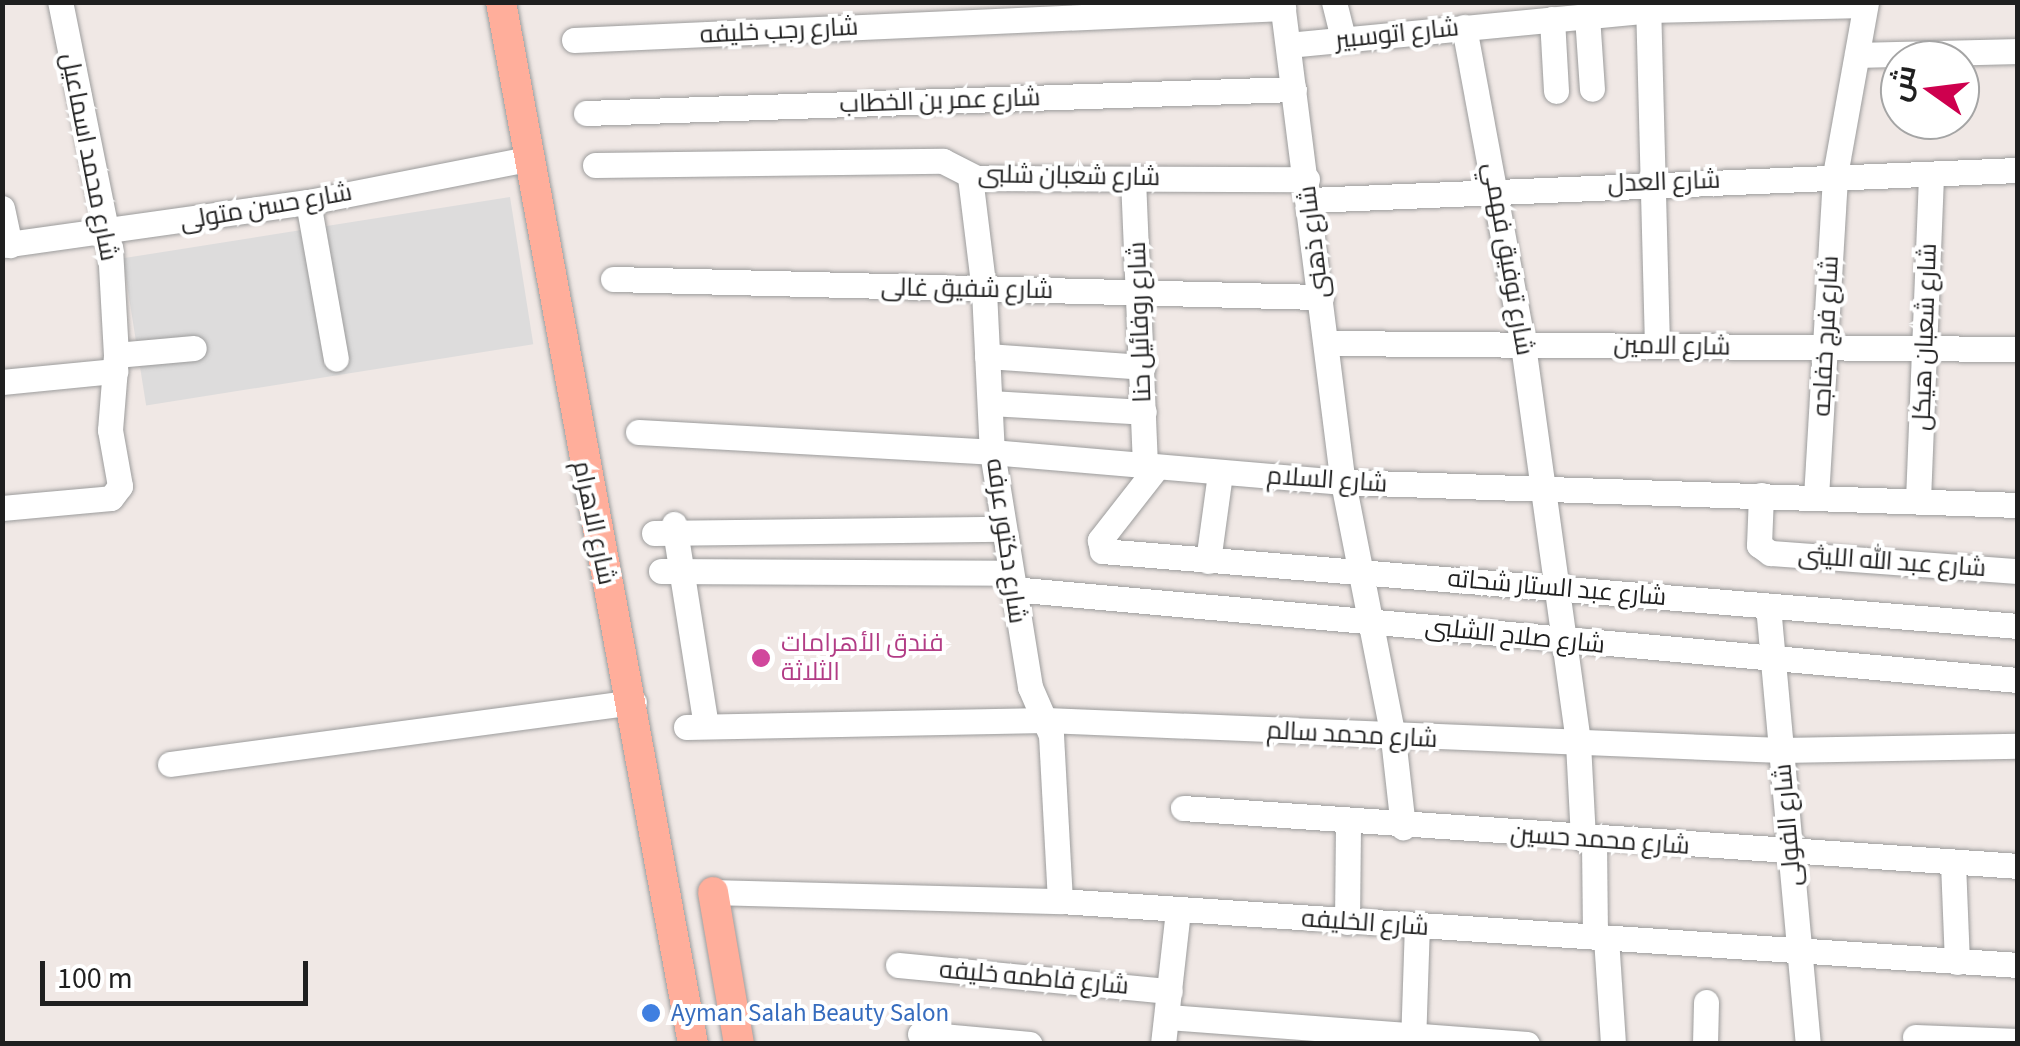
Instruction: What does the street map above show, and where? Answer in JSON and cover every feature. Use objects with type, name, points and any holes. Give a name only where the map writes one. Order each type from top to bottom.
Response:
[{"type":"main road","name":"شارع الاهرام","points":[[501,2],[584,481],[634,702],[692,1044]]},
{"type":"main road","points":[[713,892],[739,1044]]},
{"type":"street","name":"شارع محمد اسماعيل","points":[[2,508],[110,498],[120,490],[110,430],[116,363],[107,234],[60,2]]},
{"type":"street","points":[[1334,2],[1344,39]]},
{"type":"street","name":"شارع اتوسبير","points":[[1288,45],[1476,18],[1552,19],[1649,6],[1866,4]]},
{"type":"street","name":"شارع فرج خفاجه","points":[[1816,496],[1835,174],[1866,4]]},
{"type":"street","name":"شارع رجب خليفه","points":[[574,40],[1283,5]]},
{"type":"street","name":"شارع ذهنى","points":[[1283,5],[1343,482],[1393,738],[1403,827]]},
{"type":"street","points":[[1649,6],[1656,346]]},
{"type":"street","points":[[1586,16],[1592,88]]},
{"type":"street","name":"شارع توفيق فهمي","points":[[1476,18],[1497,189],[1559,589],[1613,1044]]},
{"type":"street","points":[[1552,19],[1556,90]]},
{"type":"street","points":[[1857,54],[2018,50]]},
{"type":"street","name":"شارع عمر بن الخطاب","points":[[586,113],[1294,89]]},
{"type":"street","name":"شارع حسن متولى","points":[[6,245],[107,234],[308,202],[528,159]]},
{"type":"street","name":"شارع شعبان شلبى","points":[[595,165],[943,160],[970,177],[1133,178],[1309,189]]},
{"type":"street","name":"شارع العدل","points":[[1309,189],[1497,189],[2018,170]]},
{"type":"street","name":"شارع شعبان هيكل","points":[[1918,500],[1930,174]]},
{"type":"street","name":"شارع دكتور عرفه","points":[[970,177],[984,290],[992,452],[1030,688],[1046,720],[1060,901]]},
{"type":"street","name":"شارع روفائيل حنا","points":[[1133,178],[1142,292],[1144,412],[1151,466]]},
{"type":"street","points":[[308,202],[336,359]]},
{"type":"street","points":[[2,208],[6,245]]},
{"type":"street","name":"شارع شفيق غالى","points":[[613,279],[1321,297]]},
{"type":"street","name":"شارع الامين","points":[[1327,343],[2018,349]]},
{"type":"street","points":[[2,382],[194,348]]},
{"type":"street","points":[[987,356],[1143,368]]},
{"type":"street","points":[[990,402],[1144,412]]},
{"type":"street","name":"شارع السلام","points":[[638,432],[992,452],[1343,482],[1545,492],[1816,496],[2018,505]]},
{"type":"street","name":"شارع عبد الستار شحاته","points":[[1151,466],[1099,547],[1106,553],[2018,626]]},
{"type":"street","points":[[1208,561],[1220,472]]},
{"type":"street","name":"شارع عبد الله الليثى","points":[[1761,496],[1759,545],[1770,554],[2018,571]]},
{"type":"street","points":[[670,571],[668,530],[1002,529]]},
{"type":"street","name":"شارع صلاح الشلبى","points":[[670,571],[1010,581],[1566,642],[2018,680]]},
{"type":"street","name":"شارع محمد سالم","points":[[670,571],[696,726],[1046,720],[1393,738],[1781,750],[2018,746]]},
{"type":"street","name":"شارع الفولى","points":[[1768,606],[1808,1044]]},
{"type":"street","points":[[170,764],[634,702]]},
{"type":"street","name":"شارع محمد حسين","points":[[1182,808],[1588,840],[2018,866]]},
{"type":"street","points":[[1347,922],[1348,823]]},
{"type":"street","points":[[1953,864],[1956,962]]},
{"type":"street","name":"شارع الخليفه","points":[[713,892],[1060,901],[2018,965]]},
{"type":"street","points":[[1163,1044],[1178,911]]},
{"type":"street","points":[[1413,1039],[1417,926]]},
{"type":"street","name":"شارع فاطمه خليفه","points":[[898,965],[1170,991]]},
{"type":"street","points":[[1705,1044],[1706,1002]]},
{"type":"street","points":[[1168,1018],[1290,1035],[1527,1044]]},
{"type":"street","points":[[920,1034],[1030,1044]]},
{"type":"street","points":[[1915,1037],[2018,1041]]},
{"type":"shaded area","points":[[510,197],[533,344],[146,405],[123,258]]},
{"type":"place","name":"فندق الأهرامات الثلاثة","points":[[761,658]]},
{"type":"place","name":"Ayman Salah Beauty Salon","points":[[651,1013]]}]
